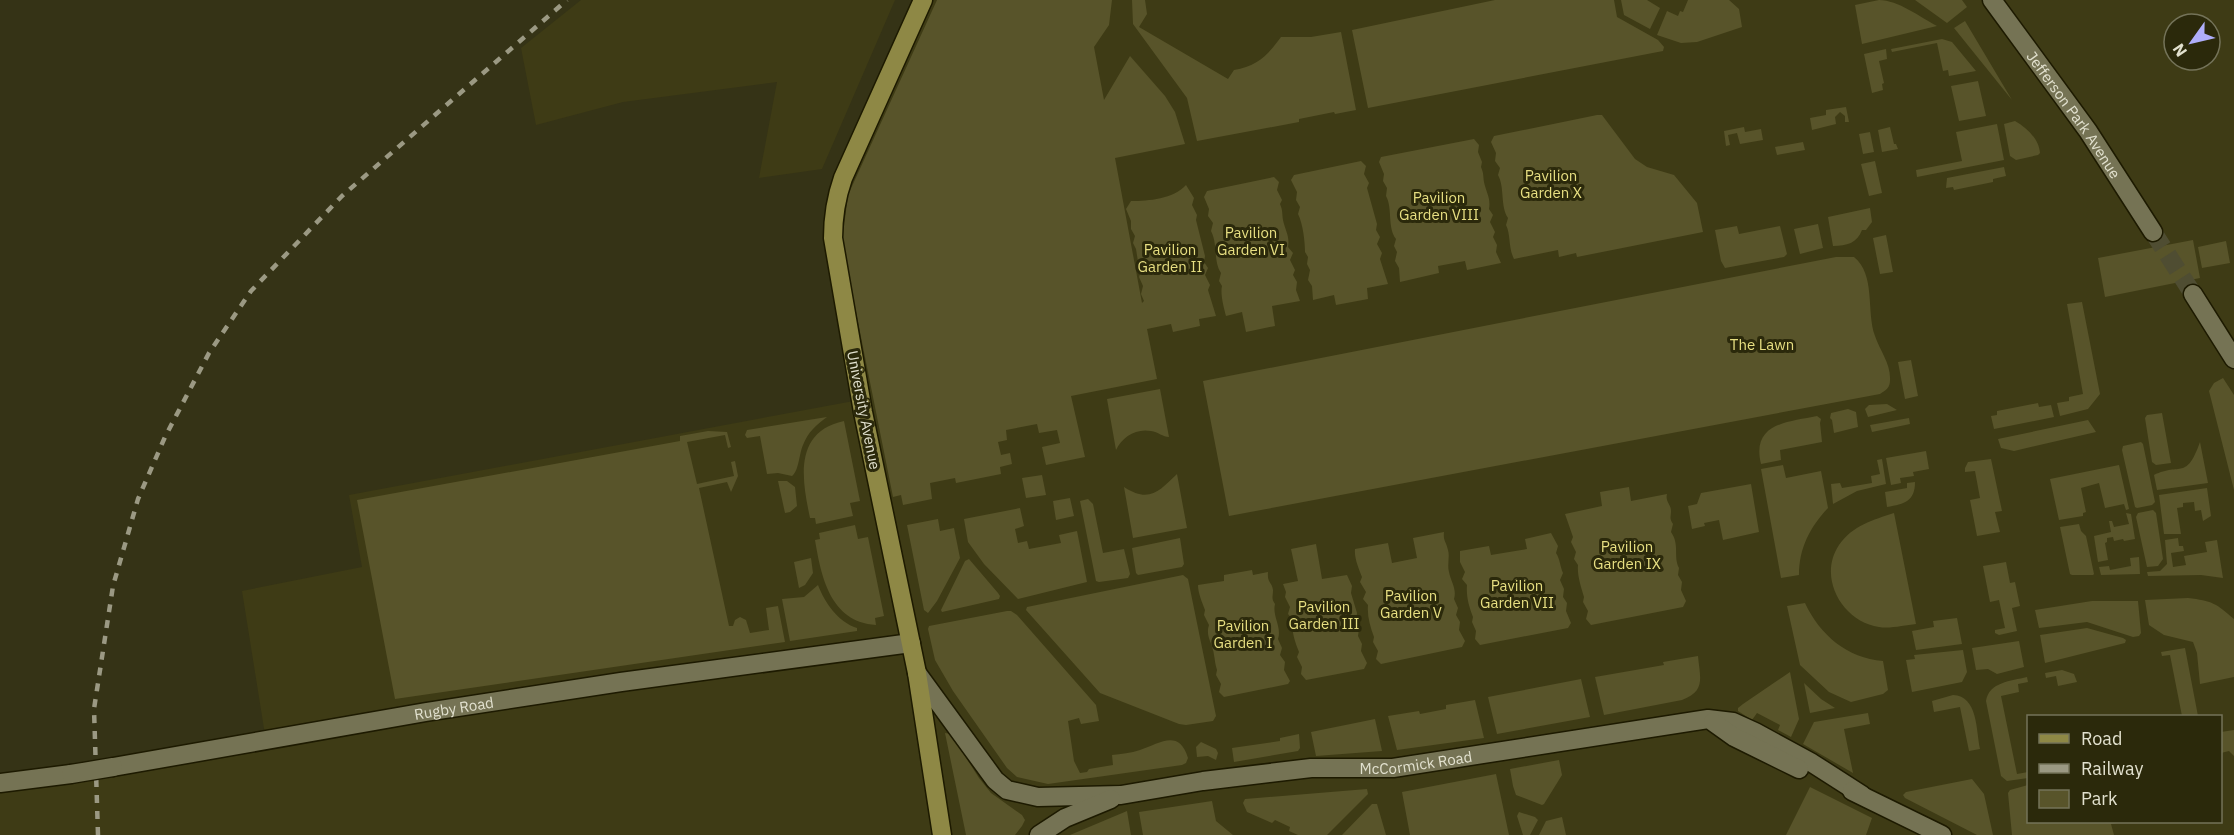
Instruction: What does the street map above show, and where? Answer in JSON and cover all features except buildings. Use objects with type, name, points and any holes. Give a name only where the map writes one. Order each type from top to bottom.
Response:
[{"type":"main road","name":"University Avenue","points":[[923,0],[843,178],[833,220],[835,254],[861,402],[911,643],[942,835]]},
{"type":"main road","name":"Jefferson Park Avenue","points":[[1992,0],[2088,130],[2152,232]]},
{"type":"main road","points":[[2193,294],[2234,359]]},
{"type":"main road","name":"Rugby Road","points":[[0,783],[113,767],[438,710],[621,682],[911,643]]},
{"type":"main road","name":"McCormick Road","points":[[916,673],[995,780],[1007,790],[1038,797],[1121,795],[1311,768],[1393,768],[1708,718],[1733,722],[1755,732],[1812,763],[1862,795],[1942,835]]},
{"type":"main road","name":"McCormick Road","points":[[1040,834],[1065,818],[1121,795]]},
{"type":"main road","points":[[1038,797],[1043,803],[1047,819],[1040,834]]},
{"type":"shaded area","points":[[581,0],[895,0],[822,169],[759,178],[777,82],[623,102],[536,125],[521,48]]},
{"type":"shaded area","points":[[922,0],[2234,0],[2234,835],[0,835],[0,783],[266,741],[242,591],[362,567],[349,495],[859,400],[830,225]]},
{"type":"green space","name":"Pavilion Garden II","points":[[937,0],[1112,0],[1109,25],[1094,47],[1104,100],[1130,56],[1165,96],[1175,112],[1185,144],[1115,158],[1142,303],[1144,301],[1141,294],[1143,286],[1139,277],[1136,249],[1133,243],[1135,236],[1126,209],[1131,201],[1153,200],[1168,196],[1186,185],[1194,198],[1192,205],[1197,215],[1196,220],[1205,256],[1204,262],[1208,268],[1205,275],[1210,285],[1208,290],[1216,316],[1199,319],[1200,326],[1173,332],[1171,324],[1147,329],[1157,379],[1071,396],[1085,457],[1046,465],[1042,447],[1060,443],[1057,430],[1039,433],[1037,424],[1006,430],[1007,440],[998,442],[1001,455],[1010,453],[1012,464],[1000,467],[1001,474],[956,483],[955,478],[930,483],[932,499],[903,505],[901,495],[893,497],[842,242],[848,195]]},
{"type":"green space","points":[[1132,0],[1145,0],[1147,14],[1139,27],[1228,79],[1234,70],[1249,66],[1261,59],[1281,37],[1311,37],[1341,32],[1356,110],[1335,114],[1334,112],[1299,119],[1299,122],[1197,141],[1187,98],[1133,24]]},
{"type":"green space","points":[[1495,0],[1614,0],[1617,17],[1658,40],[1664,47],[1663,51],[1368,108],[1352,30]]},
{"type":"green space","points":[[1621,0],[1647,0],[1660,8],[1650,29],[1624,15]]},
{"type":"green space","points":[[1688,0],[1729,0],[1739,9],[1742,27],[1697,42],[1681,43],[1657,35],[1667,11],[1678,16],[1680,11],[1683,12]]},
{"type":"green space","points":[[1879,0],[1901,6],[1937,26],[1862,44],[1855,5]]},
{"type":"green space","points":[[1915,0],[1962,0],[1967,7],[1947,23]]},
{"type":"green space","points":[[1965,21],[2012,100],[1954,28]]},
{"type":"green space","points":[[1942,39],[1952,42],[1976,71],[1949,76],[1948,70],[1943,71],[1937,43],[1892,52],[1891,49]]},
{"type":"green space","points":[[1886,49],[1887,59],[1879,61],[1884,83],[1882,84],[1883,90],[1872,93],[1864,54]]},
{"type":"green space","points":[[1978,81],[1986,116],[1959,121],[1951,86]]},
{"type":"green space","points":[[1846,107],[1849,122],[1845,122],[1845,116],[1840,112],[1835,117],[1836,124],[1812,130],[1810,118],[1826,115],[1826,110]]},
{"type":"green space","name":"Pavilion Garden X","points":[[1602,115],[1635,159],[1647,167],[1674,175],[1697,203],[1703,232],[1577,257],[1576,253],[1559,257],[1558,250],[1514,259],[1498,175],[1500,168],[1495,161],[1496,153],[1491,142],[1494,136]]},
{"type":"green space","points":[[2015,121],[2035,139],[2040,153],[2038,155],[2016,160],[2010,156],[2004,124]]},
{"type":"green space","points":[[1997,124],[2004,160],[1917,177],[1916,170],[1962,161],[1956,132]]},
{"type":"green space","points":[[1744,127],[1745,132],[1761,129],[1763,140],[1740,144],[1737,133],[1728,135],[1730,145],[1726,146],[1724,131]]},
{"type":"green space","points":[[1890,127],[1894,144],[1898,149],[1882,152],[1878,130]]},
{"type":"green space","points":[[1870,132],[1874,152],[1863,154],[1859,134]]},
{"type":"green space","name":"Pavilion Garden VIII","points":[[1474,139],[1479,145],[1478,152],[1489,198],[1489,209],[1493,215],[1490,222],[1495,232],[1493,237],[1501,263],[1467,270],[1465,261],[1438,266],[1439,273],[1400,282],[1399,268],[1395,261],[1396,239],[1386,196],[1387,188],[1383,181],[1384,174],[1379,162],[1381,157]]},
{"type":"green space","points":[[1803,142],[1805,150],[1777,155],[1775,147]]},
{"type":"green space","name":"Pavilion Garden VI","points":[[1361,161],[1366,166],[1364,174],[1369,183],[1367,188],[1377,224],[1376,230],[1380,237],[1377,244],[1382,253],[1380,259],[1388,284],[1367,288],[1368,299],[1336,305],[1334,295],[1313,300],[1312,286],[1308,280],[1310,270],[1307,264],[1308,257],[1298,214],[1300,207],[1296,200],[1297,192],[1291,180],[1294,175]]},
{"type":"green space","points":[[1875,161],[1882,193],[1869,196],[1861,164]]},
{"type":"green space","points":[[2004,167],[2006,176],[1993,179],[1993,182],[1954,190],[1953,187],[1946,188],[1947,178]]},
{"type":"green space","name":"Pavilion Garden VI","points":[[1274,177],[1279,182],[1277,190],[1282,200],[1280,204],[1288,236],[1288,247],[1293,253],[1290,260],[1295,270],[1293,275],[1297,282],[1296,290],[1300,301],[1272,306],[1275,326],[1246,332],[1242,312],[1226,316],[1222,286],[1219,281],[1221,273],[1211,231],[1213,223],[1208,216],[1209,209],[1204,197],[1207,191]]},
{"type":"green space","points":[[1870,208],[1872,222],[1866,230],[1862,230],[1851,243],[1833,246],[1828,217]]},
{"type":"green space","points":[[1818,224],[1823,248],[1800,254],[1794,229]]},
{"type":"green space","points":[[1737,226],[1739,234],[1780,226],[1787,254],[1784,257],[1725,268],[1721,261],[1715,230]]},
{"type":"green space","points":[[1886,235],[1893,272],[1880,274],[1873,238]]},
{"type":"green space","points":[[2193,240],[2200,278],[2105,297],[2098,258]]},
{"type":"green space","points":[[2226,241],[2230,263],[2202,268],[2198,247]]},
{"type":"green space","name":"The Lawn","points":[[1836,257],[1854,257],[1865,273],[1872,326],[1890,374],[1888,387],[1880,394],[1229,516],[1203,381]]},
{"type":"green space","points":[[2082,302],[2100,394],[2088,409],[2060,416],[2057,403],[2069,401],[2069,397],[2083,394],[2067,304]]},
{"type":"green space","points":[[1911,360],[1918,396],[1905,399],[1898,362]]},
{"type":"green space","points":[[2223,378],[2234,395],[2234,490],[2209,391],[2214,383]]},
{"type":"green space","points":[[1160,389],[1169,437],[1145,430],[1135,432],[1126,437],[1116,450],[1107,399]]},
{"type":"green space","points":[[2038,403],[2039,407],[2051,405],[2054,417],[1994,429],[1991,416],[1997,415],[1997,411]]},
{"type":"green space","points":[[1887,404],[1897,410],[1868,417],[1865,409],[1869,405]]},
{"type":"green space","points":[[1848,409],[1856,412],[1858,427],[1834,433],[1831,413]]},
{"type":"green space","points":[[2162,413],[2171,463],[2156,465],[2152,462],[2145,418],[2147,415]]},
{"type":"green space","points":[[1817,416],[1821,419],[1822,442],[1780,450],[1781,460],[1761,464],[1759,450],[1761,440],[1767,432],[1784,423]]},
{"type":"green space","points":[[827,417],[807,436],[792,476],[778,473],[767,474],[760,436],[747,438],[745,435],[747,430]]},
{"type":"green space","points":[[1909,418],[1910,424],[1872,432],[1870,425]]},
{"type":"green space","points":[[2088,420],[2096,432],[2014,451],[2001,448],[1998,439]]},
{"type":"green space","points":[[844,421],[860,501],[850,503],[853,516],[816,524],[815,518],[810,518],[807,503],[805,459],[816,435]]},
{"type":"green space","points":[[708,431],[727,432],[731,447],[728,448],[725,435],[687,442],[697,484],[734,476],[731,462],[735,461],[738,476],[731,492],[727,482],[699,488],[729,626],[733,626],[735,620],[740,617],[746,620],[750,633],[769,630],[766,608],[778,606],[785,642],[395,699],[357,500],[680,441],[680,436]]},
{"type":"green space","points":[[2141,442],[2155,502],[2152,505],[2137,508],[2122,450],[2123,446]]},
{"type":"green space","points":[[2200,442],[2208,483],[2157,490],[2154,475],[2186,466],[2191,462]]},
{"type":"green space","points":[[1926,451],[1929,469],[1913,472],[1914,476],[1900,478],[1901,483],[1891,485],[1886,458]]},
{"type":"green space","points":[[1882,459],[1886,484],[1857,491],[1833,504],[1831,484],[1840,483],[1842,488],[1872,483],[1871,476],[1880,474],[1877,460]]},
{"type":"green space","points":[[1991,459],[2002,511],[1995,512],[2000,532],[1977,536],[1970,500],[1980,498],[1975,471],[1965,472],[1965,468],[1968,462]]},
{"type":"green space","points":[[1783,465],[1786,478],[1821,471],[1828,508],[1816,523],[1803,547],[1799,575],[1781,578],[1761,469]]},
{"type":"green space","points":[[2119,465],[2129,509],[2126,510],[2124,504],[2105,508],[2099,483],[2081,488],[2086,512],[2083,516],[2059,520],[2050,479]]},
{"type":"green space","points":[[1177,474],[1187,528],[1133,538],[1124,487],[1133,492],[1148,495],[1160,490]]},
{"type":"green space","points":[[1042,475],[1046,495],[1026,498],[1022,478]]},
{"type":"green space","points":[[778,481],[787,481],[795,487],[797,506],[790,512],[785,513]]},
{"type":"green space","points":[[1915,482],[1913,494],[1908,500],[1899,505],[1887,507],[1885,492],[1907,488],[1907,483]]},
{"type":"green space","points":[[1751,484],[1759,532],[1723,540],[1719,520],[1704,523],[1705,526],[1692,529],[1688,506],[1697,504],[1701,493]]},
{"type":"green space","name":"Pavilion Garden IX","points":[[1629,487],[1631,501],[1667,494],[1671,509],[1673,524],[1671,532],[1675,541],[1678,575],[1686,601],[1683,607],[1591,625],[1586,619],[1588,611],[1583,602],[1578,565],[1574,559],[1576,552],[1571,542],[1573,537],[1565,514],[1602,506],[1600,492]]},
{"type":"green space","points":[[2207,488],[2211,516],[2203,521],[2201,510],[2195,511],[2194,502],[2183,503],[2183,507],[2177,508],[2181,534],[2164,534],[2159,495]]},
{"type":"green space","points":[[1070,498],[1074,516],[1056,520],[1053,501]]},
{"type":"green space","points":[[1088,499],[1093,504],[1103,553],[1124,549],[1130,574],[1128,578],[1096,581],[1080,501]]},
{"type":"green space","points":[[1020,508],[1024,526],[1015,529],[1018,543],[1027,541],[1029,549],[1061,543],[1059,535],[1077,531],[1087,582],[1018,599],[984,564],[968,542],[964,519]]},
{"type":"green space","points":[[2153,510],[2156,513],[2163,559],[2158,566],[2147,567],[2136,517],[2138,513]]},
{"type":"green space","points":[[1894,513],[1916,624],[1879,627],[1854,617],[1845,608],[1832,584],[1831,571],[1833,558],[1845,538],[1864,524]]},
{"type":"green space","points":[[2126,513],[2131,514],[2135,539],[2114,541],[2113,537],[2107,538],[2105,543],[2108,560],[2098,562],[2094,536],[2111,532],[2109,521],[2112,521],[2114,527],[2129,524]]},
{"type":"green space","points":[[938,519],[940,531],[954,528],[960,558],[928,613],[924,610],[907,525]]},
{"type":"green space","points":[[2079,524],[2086,536],[2093,575],[2070,574],[2060,527]]},
{"type":"green space","points":[[855,525],[858,539],[868,537],[884,616],[875,618],[876,625],[860,622],[848,616],[838,606],[830,595],[817,554],[815,540],[820,539],[819,533]]},
{"type":"green space","name":"Pavilion Garden V","points":[[1444,532],[1449,552],[1448,569],[1458,608],[1456,615],[1460,622],[1459,630],[1465,641],[1462,647],[1381,664],[1376,659],[1378,651],[1373,642],[1368,605],[1363,599],[1366,592],[1360,582],[1362,577],[1355,549],[1388,543],[1392,563],[1417,558],[1413,538]]},
{"type":"green space","name":"Pavilion Garden VII","points":[[1551,533],[1558,546],[1556,553],[1563,573],[1560,580],[1564,589],[1563,597],[1567,603],[1566,611],[1571,623],[1568,628],[1480,645],[1475,639],[1476,631],[1472,622],[1467,585],[1462,579],[1465,572],[1460,562],[1460,551],[1489,546],[1491,555],[1527,549],[1525,539]]},
{"type":"green space","points":[[1180,538],[1184,564],[1182,567],[1138,575],[1136,573],[1132,548]]},
{"type":"green space","points":[[2178,538],[2179,546],[2183,546],[2184,551],[2171,553],[2173,567],[2186,565],[2184,556],[2207,552],[2205,542],[2217,540],[2223,578],[2201,575],[2148,576],[2147,572],[2160,571],[2167,564],[2165,540]]},
{"type":"green space","name":"Pavilion Garden III","points":[[1316,544],[1322,579],[1347,575],[1352,586],[1351,593],[1357,613],[1356,624],[1359,629],[1358,636],[1362,644],[1361,651],[1367,663],[1364,669],[1306,680],[1301,674],[1302,667],[1297,657],[1299,652],[1293,632],[1293,620],[1288,614],[1290,607],[1285,597],[1283,584],[1298,581],[1291,549]]},
{"type":"green space","points":[[2139,557],[2140,574],[2101,575],[2099,567],[2109,566],[2110,570],[2131,566],[2130,558]]},
{"type":"green space","points":[[811,558],[813,573],[805,585],[799,588],[794,562]]},
{"type":"green space","points":[[969,559],[998,593],[999,599],[942,612],[965,561]]},
{"type":"green space","points":[[2006,562],[2010,583],[2015,582],[2020,606],[2012,608],[2017,631],[1999,635],[1995,633],[1995,630],[2005,628],[1999,600],[1990,602],[1983,566]]},
{"type":"green space","name":"Pavilion Garden I","points":[[1252,570],[1253,575],[1268,572],[1279,630],[1278,639],[1282,648],[1280,655],[1285,662],[1284,670],[1290,681],[1288,684],[1224,697],[1219,692],[1221,684],[1216,675],[1217,670],[1208,633],[1209,625],[1204,615],[1205,610],[1198,585],[1224,581],[1224,575]]},
{"type":"green space","points":[[1183,575],[1188,579],[1216,716],[1213,721],[1179,724],[1100,693],[1026,610],[1027,607]]},
{"type":"green space","points":[[818,585],[824,598],[838,617],[857,628],[857,631],[790,641],[782,599],[804,597]]},
{"type":"green space","points":[[2188,598],[2213,604],[2234,619],[2234,677],[2200,684],[2197,653],[2193,642],[2164,635],[2149,625],[2145,600]]},
{"type":"green space","points":[[2092,601],[2138,601],[2141,633],[2139,636],[2133,637],[2087,622],[2039,628],[2035,610]]},
{"type":"green space","points":[[1805,603],[1818,625],[1836,643],[1858,655],[1883,661],[1888,690],[1883,694],[1851,702],[1829,692],[1800,665],[1787,606]]},
{"type":"green space","points":[[1007,611],[1017,615],[1096,705],[1099,721],[1081,724],[1079,718],[1068,721],[1074,761],[1080,773],[1113,765],[1112,755],[1137,751],[1168,740],[1179,743],[1184,749],[1188,758],[1186,763],[1048,784],[1017,777],[1007,768],[953,691],[935,660],[928,629],[929,626]]},
{"type":"green space","points":[[1957,618],[1962,644],[1916,650],[1912,631],[1934,627],[1933,621]]},
{"type":"green space","points":[[2087,628],[2123,638],[2126,640],[2125,643],[2045,663],[2040,635]]},
{"type":"green space","points":[[2019,641],[2024,667],[1997,674],[1988,669],[1976,670],[1972,648]]},
{"type":"green space","points":[[2185,648],[2198,715],[2182,715],[2170,655],[2162,656],[2161,652]]},
{"type":"green space","points":[[1963,650],[1967,672],[1962,682],[1912,692],[1906,660],[1915,659],[1914,655]]},
{"type":"green space","points":[[1698,656],[1700,683],[1690,696],[1682,700],[1604,715],[1595,677],[1664,665],[1663,662]]},
{"type":"green space","points":[[2062,670],[2074,674],[2077,682],[2058,686],[2056,676],[2046,678],[2045,673]]},
{"type":"green space","points":[[1790,672],[1799,719],[1791,737],[1778,730],[1780,725],[1757,713],[1752,720],[1738,711],[1743,704]]},
{"type":"green space","points":[[2027,677],[2028,682],[2018,684],[2019,692],[2001,696],[2017,774],[2027,772],[2027,778],[2007,781],[2001,776],[1986,701],[1991,690],[2008,681]]},
{"type":"green space","points":[[1581,679],[1590,717],[1497,734],[1488,697]]},
{"type":"green space","points":[[1804,683],[1821,699],[1835,708],[1810,713]]},
{"type":"green space","points":[[1953,695],[1967,701],[1971,708],[1980,749],[1969,751],[1960,707],[1934,712],[1932,701]]},
{"type":"green space","points":[[1475,700],[1484,738],[1397,750],[1388,716],[1419,711],[1420,714],[1446,709],[1446,705]]},
{"type":"green space","points":[[1868,713],[1870,724],[1844,729],[1853,773],[1803,744],[1814,722]]},
{"type":"green space","points":[[1375,719],[1382,751],[1316,756],[1311,732]]},
{"type":"green space","points":[[2234,730],[2234,756],[2229,751],[2222,753],[2222,732]]},
{"type":"green space","points":[[945,733],[951,734],[991,793],[1022,815],[1025,820],[1015,835],[966,835]]},
{"type":"green space","points":[[1299,734],[1300,748],[1298,751],[1234,762],[1232,748],[1280,741],[1280,738]]},
{"type":"green space","points":[[1201,742],[1216,749],[1218,753],[1216,760],[1208,756],[1197,757],[1196,747]]},
{"type":"green space","points":[[1559,760],[1562,775],[1544,804],[1516,795],[1510,769]]},
{"type":"green space","points":[[1496,774],[1509,835],[1410,835],[1402,792]]},
{"type":"green space","points":[[1972,779],[1984,794],[1993,835],[1977,835],[1903,795],[1906,792]]},
{"type":"green space","points":[[2027,785],[2027,823],[2117,823],[2111,824],[2114,835],[2012,835],[2008,793],[2010,790]]},
{"type":"green space","points":[[1810,787],[1872,818],[1866,835],[1786,835]]},
{"type":"green space","points":[[1367,789],[1368,794],[1327,835],[1298,835],[1289,831],[1290,827],[1275,820],[1272,823],[1247,812],[1243,803],[1245,799]]},
{"type":"green space","points":[[1212,801],[1216,821],[1233,835],[1143,835],[1139,812]]},
{"type":"green space","points":[[1372,804],[1377,804],[1386,835],[1342,835]]},
{"type":"green space","points":[[1127,811],[1131,835],[1070,835]]},
{"type":"green space","points":[[1519,812],[1538,820],[1530,835],[1523,835],[1517,816]]},
{"type":"green space","points":[[1562,817],[1566,835],[1539,835],[1546,821]]},
{"type":"tunnel","points":[[2153,232],[2193,294]]},
{"type":"railway","points":[[98,835],[94,709],[113,586],[138,499],[165,437],[209,353],[251,291],[342,196],[567,0]]}]
